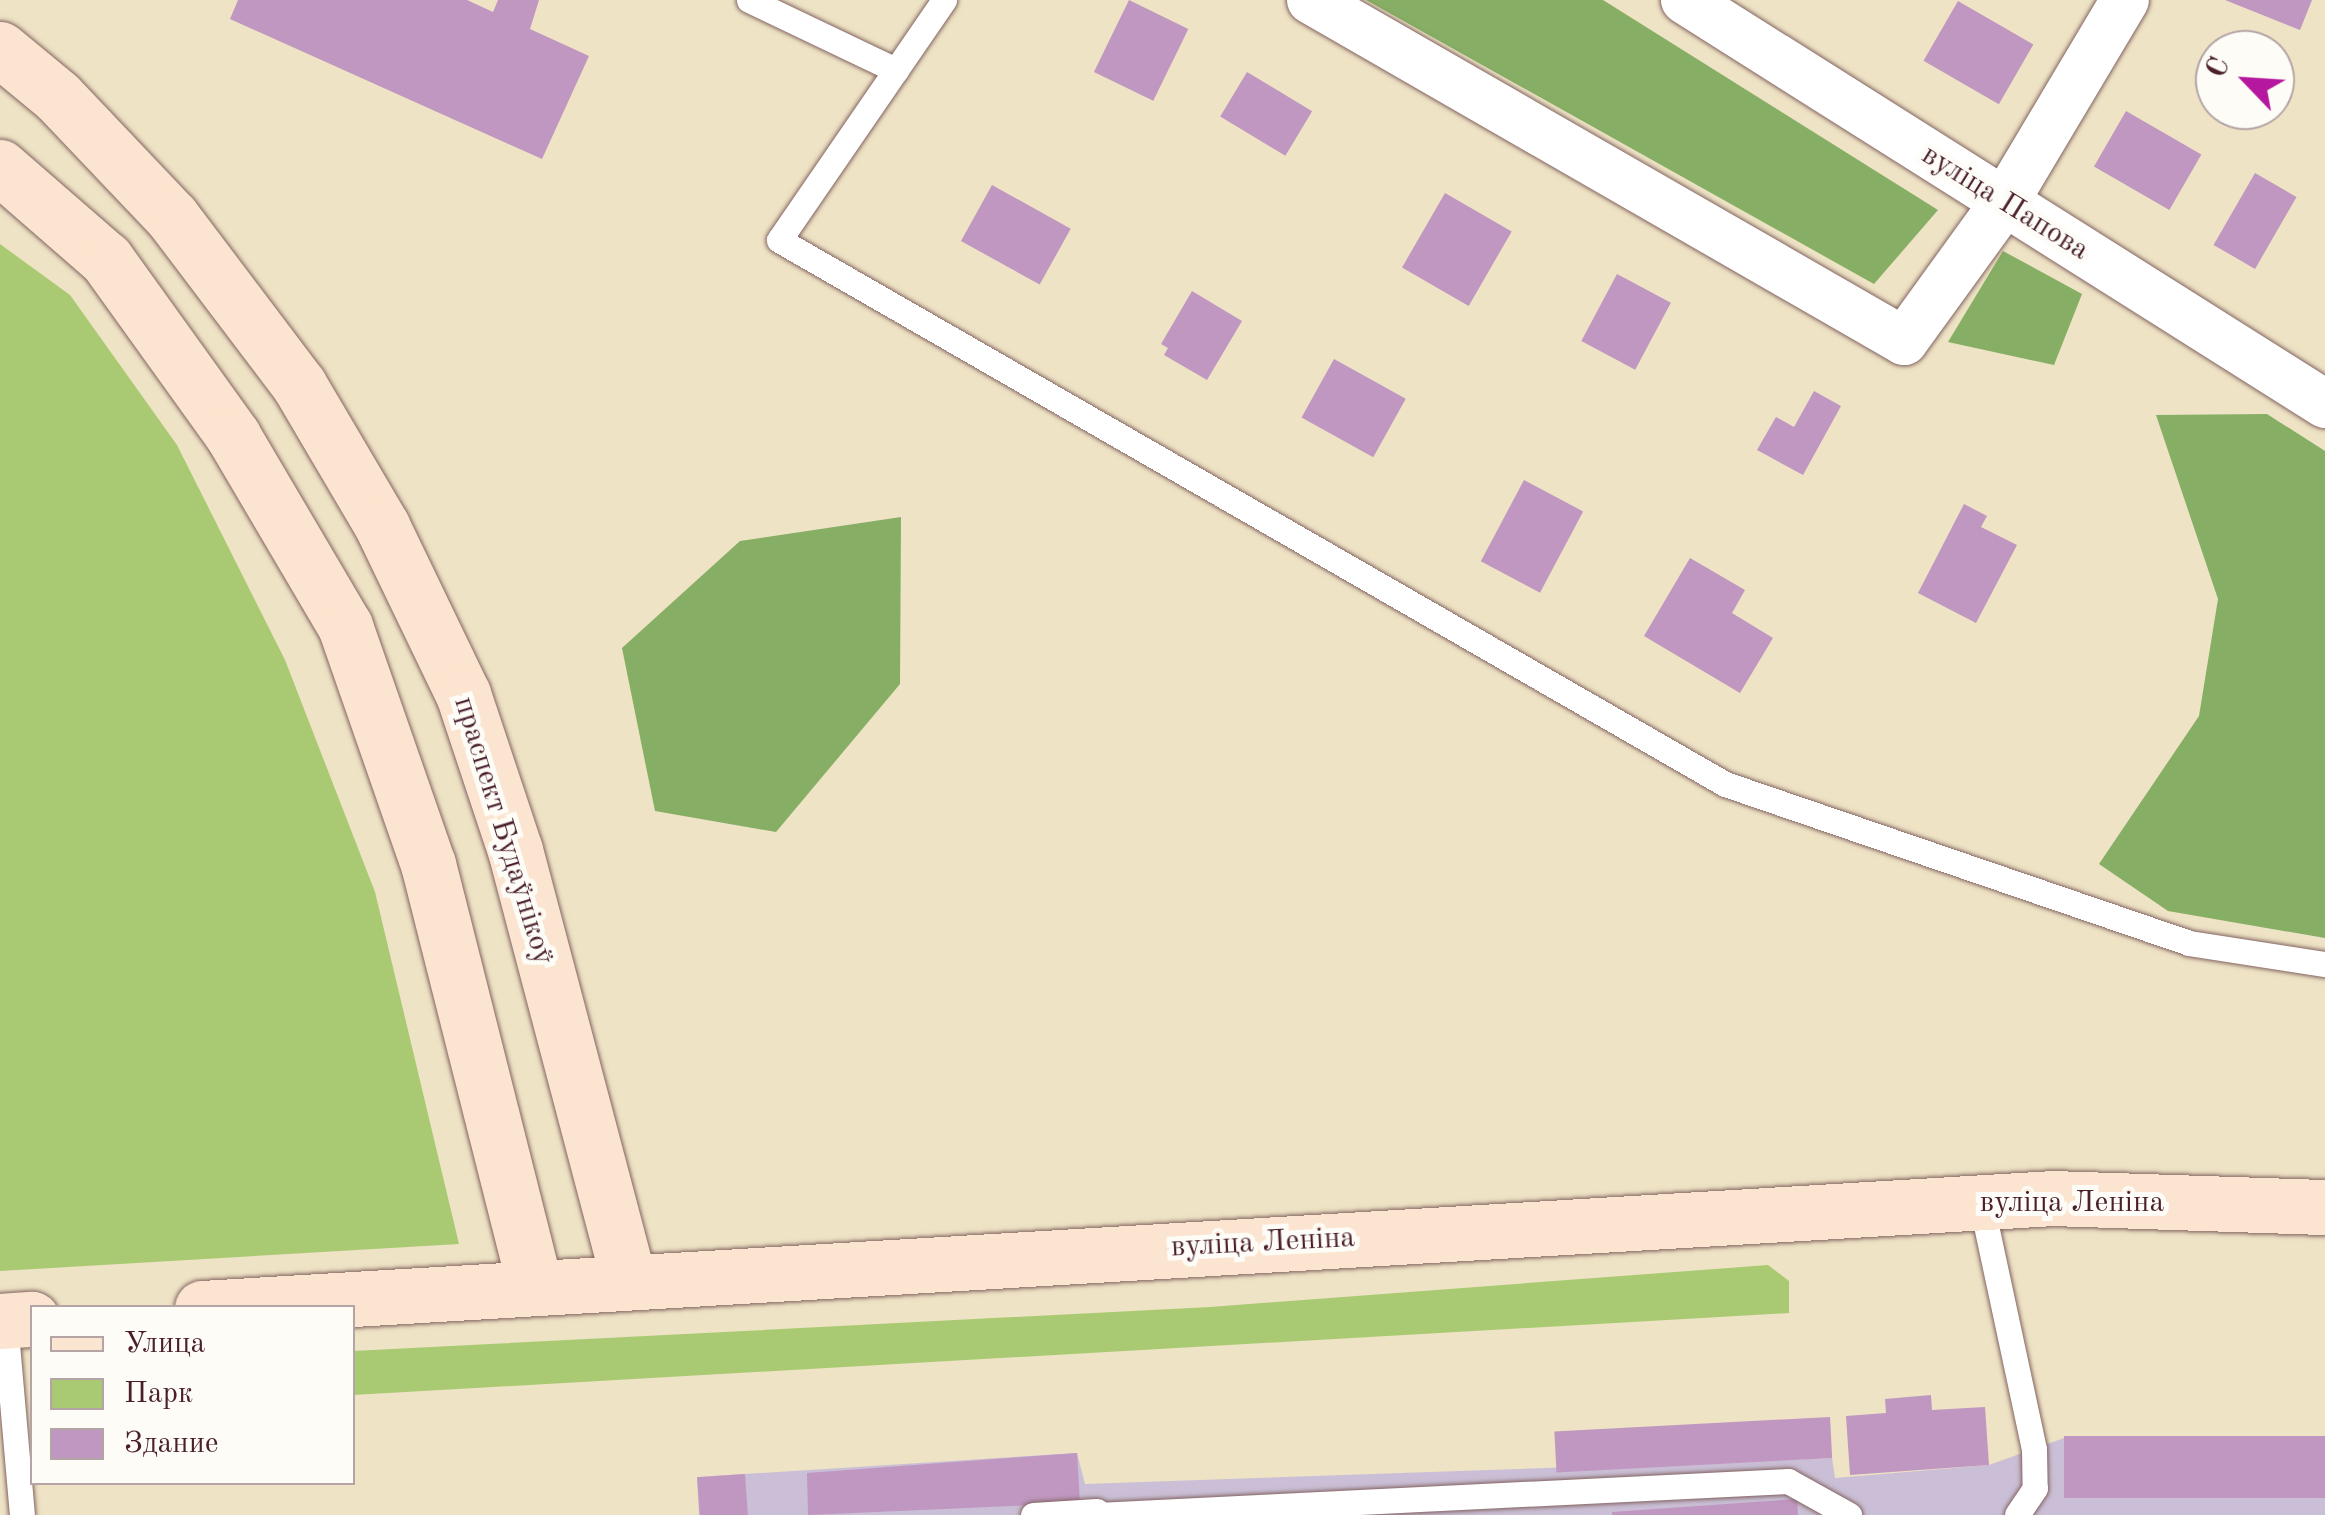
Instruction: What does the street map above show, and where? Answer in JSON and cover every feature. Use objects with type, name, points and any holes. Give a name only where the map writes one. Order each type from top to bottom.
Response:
[{"type":"main road","name":"праспект Будаўнікоў","points":[[0,48],[58,97],[172,217],[299,385],[382,526],[462,694],[516,850],[628,1278]]},
{"type":"main road","points":[[0,167],[106,259],[234,436],[345,626],[428,864],[534,1284]]},
{"type":"main road","name":"вуліца Леніна","points":[[244,1305],[628,1278],[2052,1198],[2325,1207]]},
{"type":"street","points":[[1311,0],[1904,341],[2004,203],[2124,0]]},
{"type":"street","name":"вуліца Папова","points":[[1685,0],[2325,404]]},
{"type":"lane","points":[[748,0],[896,70]]},
{"type":"lane","points":[[944,0],[779,240],[1725,784],[2188,942],[2325,964]]},
{"type":"lane","points":[[1980,1202],[2034,1449],[2035,1488],[2016,1515]]},
{"type":"lane","points":[[13,1321],[22,1515]]},
{"type":"lane","points":[[1033,1515],[1788,1480],[1849,1515]]},
{"type":"shaded area","points":[[2325,1436],[2325,1515],[699,1515],[697,1477],[1077,1453],[1085,1484],[1832,1458],[1835,1478],[1989,1465],[2064,1438]]},
{"type":"green space","points":[[1366,0],[1603,0],[1938,210],[1874,284]]},
{"type":"green space","points":[[0,244],[70,295],[177,445],[285,660],[375,892],[459,1244],[0,1271]]},
{"type":"green space","points":[[2003,251],[2082,294],[2054,365],[1948,342]]},
{"type":"green space","points":[[2267,414],[2325,451],[2325,938],[2168,911],[2099,864],[2199,716],[2218,599],[2156,415]]},
{"type":"green space","points":[[901,517],[900,684],[776,832],[655,811],[622,648],[740,541]]},
{"type":"green space","points":[[1768,1265],[1789,1281],[1789,1313],[355,1395],[355,1351],[1210,1307]]},
{"type":"building","points":[[238,0],[467,0],[493,12],[498,0],[539,0],[530,29],[589,56],[542,159],[230,19]]},
{"type":"building","points":[[1129,0],[1188,29],[1153,101],[1094,72]]},
{"type":"building","points":[[2225,0],[2312,0],[2300,30]]},
{"type":"building","points":[[1958,1],[2033,44],[1999,104],[1924,61]]},
{"type":"building","points":[[1247,72],[1312,111],[1285,156],[1220,117]]},
{"type":"building","points":[[2126,111],[2201,154],[2169,210],[2094,166]]},
{"type":"building","points":[[2255,173],[2297,197],[2255,269],[2214,245]]},
{"type":"building","points":[[992,185],[1071,229],[1040,285],[961,241]]},
{"type":"building","points":[[1445,193],[1512,232],[1469,306],[1402,267]]},
{"type":"building","points":[[1617,274],[1671,303],[1635,370],[1581,341]]},
{"type":"building","points":[[1192,291],[1242,321],[1207,380],[1164,355],[1168,348],[1161,344]]},
{"type":"building","points":[[1334,359],[1406,399],[1373,457],[1302,418]]},
{"type":"building","points":[[1814,391],[1841,406],[1803,475],[1757,450],[1776,417],[1794,427]]},
{"type":"building","points":[[1524,480],[1583,511],[1540,593],[1481,561]]},
{"type":"building","points":[[1964,504],[1987,516],[1981,527],[2017,545],[1976,623],[1918,593]]},
{"type":"building","points":[[1690,558],[1745,590],[1732,613],[1773,638],[1740,693],[1644,636]]},
{"type":"building","points":[[1931,1395],[1932,1410],[1985,1407],[1989,1465],[1850,1475],[1846,1416],[1886,1413],[1885,1399]]},
{"type":"building","points":[[1830,1417],[1832,1458],[1557,1472],[1554,1431]]},
{"type":"building","points":[[2064,1436],[2325,1436],[2325,1498],[2064,1498]]},
{"type":"building","points":[[1077,1453],[1080,1503],[808,1515],[807,1473]]},
{"type":"building","points":[[745,1474],[748,1515],[700,1515],[697,1477]]},
{"type":"building","points":[[1797,1499],[1798,1515],[1612,1515],[1612,1512]]}]
